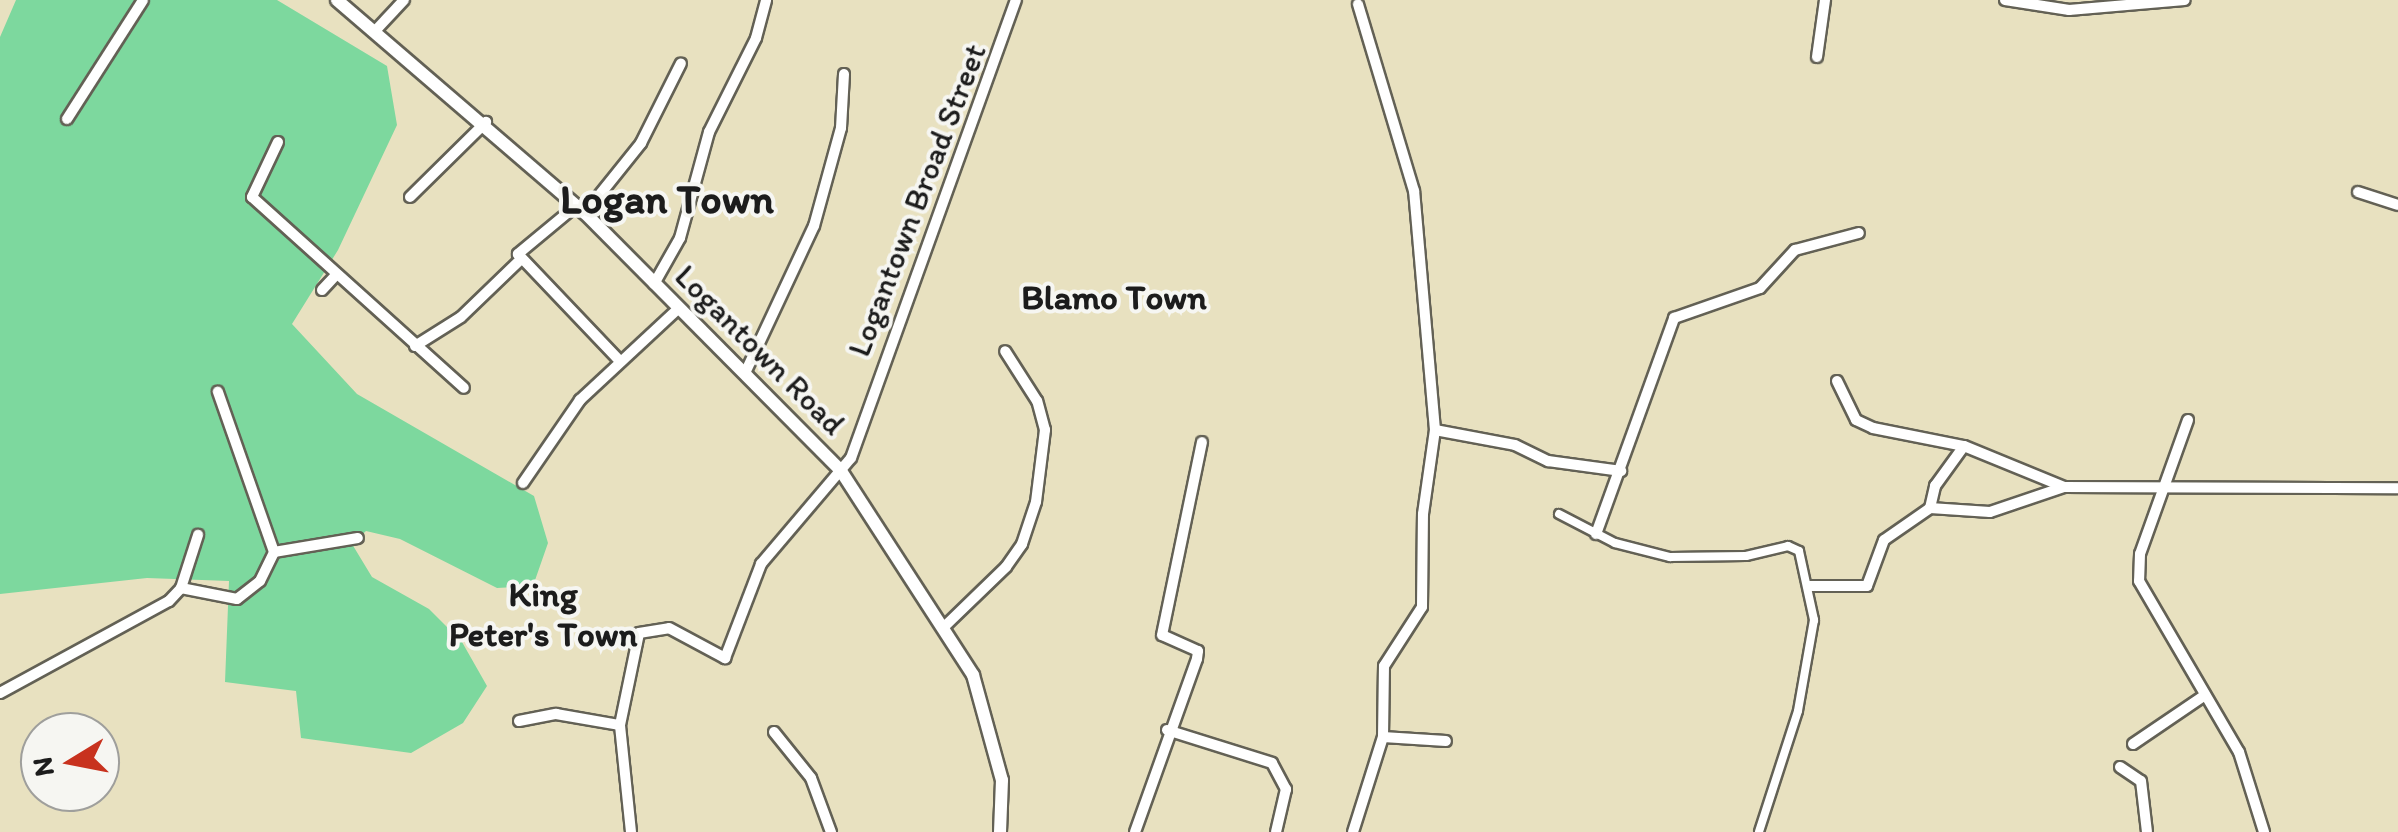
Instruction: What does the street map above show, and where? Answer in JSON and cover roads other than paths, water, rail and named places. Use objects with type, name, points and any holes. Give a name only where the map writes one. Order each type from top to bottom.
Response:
[{"type":"street","points":[[67,119],[143,0]]},
{"type":"street","name":"Logantown Road","points":[[337,0],[486,122],[581,209],[841,471],[973,674],[996,751],[1003,796],[1000,832]]},
{"type":"street","points":[[376,30],[404,0]]},
{"type":"street","points":[[654,284],[680,238],[709,132],[756,38],[766,0]]},
{"type":"street","name":"Logantown Broad Street","points":[[620,725],[640,633],[669,628],[725,658],[760,564],[841,471],[860,440],[880,366],[1016,0]]},
{"type":"street","points":[[1817,57],[1825,0]]},
{"type":"street","points":[[2006,0],[2069,10],[2184,0]]},
{"type":"street","points":[[1353,832],[1383,737],[1384,666],[1422,608],[1423,514],[1434,430],[1414,192],[1358,4]]},
{"type":"street","points":[[415,346],[461,317],[520,260],[522,249],[581,209],[641,144],[681,63]]},
{"type":"street","points":[[746,373],[814,226],[841,128],[844,74]]},
{"type":"street","points":[[410,197],[486,122]]},
{"type":"street","points":[[278,142],[252,197],[335,276],[464,388]]},
{"type":"street","points":[[2358,192],[2398,205]]},
{"type":"street","points":[[1596,534],[1674,318],[1760,288],[1796,250],[1858,233]]},
{"type":"street","points":[[520,260],[618,359]]},
{"type":"street","points":[[322,290],[335,276]]},
{"type":"street","points":[[523,483],[580,400],[618,359],[680,308]]},
{"type":"street","points":[[944,626],[986,591],[1022,544],[1038,491],[1045,430],[1037,401],[1005,351]]},
{"type":"street","points":[[1836,381],[1856,420],[1964,446],[2064,487]]},
{"type":"street","points":[[180,588],[236,599],[250,593],[274,552],[218,392]]},
{"type":"street","points":[[2188,420],[2140,554],[2139,581],[2238,752],[2264,832]]},
{"type":"street","points":[[1434,430],[1516,444],[1548,461],[1621,472]]},
{"type":"street","points":[[1135,832],[1167,730],[1198,651],[1162,635],[1202,442]]},
{"type":"street","points":[[1930,508],[1935,486],[1964,446]]},
{"type":"street","points":[[1810,586],[1868,586],[1884,540],[1930,508],[1990,512],[2064,487],[2398,488]]},
{"type":"street","points":[[1559,514],[1596,534],[1670,557],[1746,556],[1788,546],[1804,558],[1814,620],[1798,711],[1759,832]]},
{"type":"street","points":[[0,693],[51,660],[144,620],[180,588],[198,535]]},
{"type":"street","points":[[274,552],[358,538]]},
{"type":"street","points":[[2133,744],[2205,696]]},
{"type":"street","points":[[519,721],[556,714],[620,725],[630,832]]},
{"type":"street","points":[[1167,730],[1272,763],[1286,789],[1276,832]]},
{"type":"street","points":[[774,732],[811,778],[831,832]]},
{"type":"street","points":[[1383,737],[1446,741]]},
{"type":"street","points":[[2120,767],[2140,781],[2146,832]]},
{"type":"district","name":"Logan Town","points":[[667,199]]},
{"type":"district","name":"Blamo Town","points":[[1114,297]]},
{"type":"district","name":"King Peter's Town","points":[[543,614]]}]
